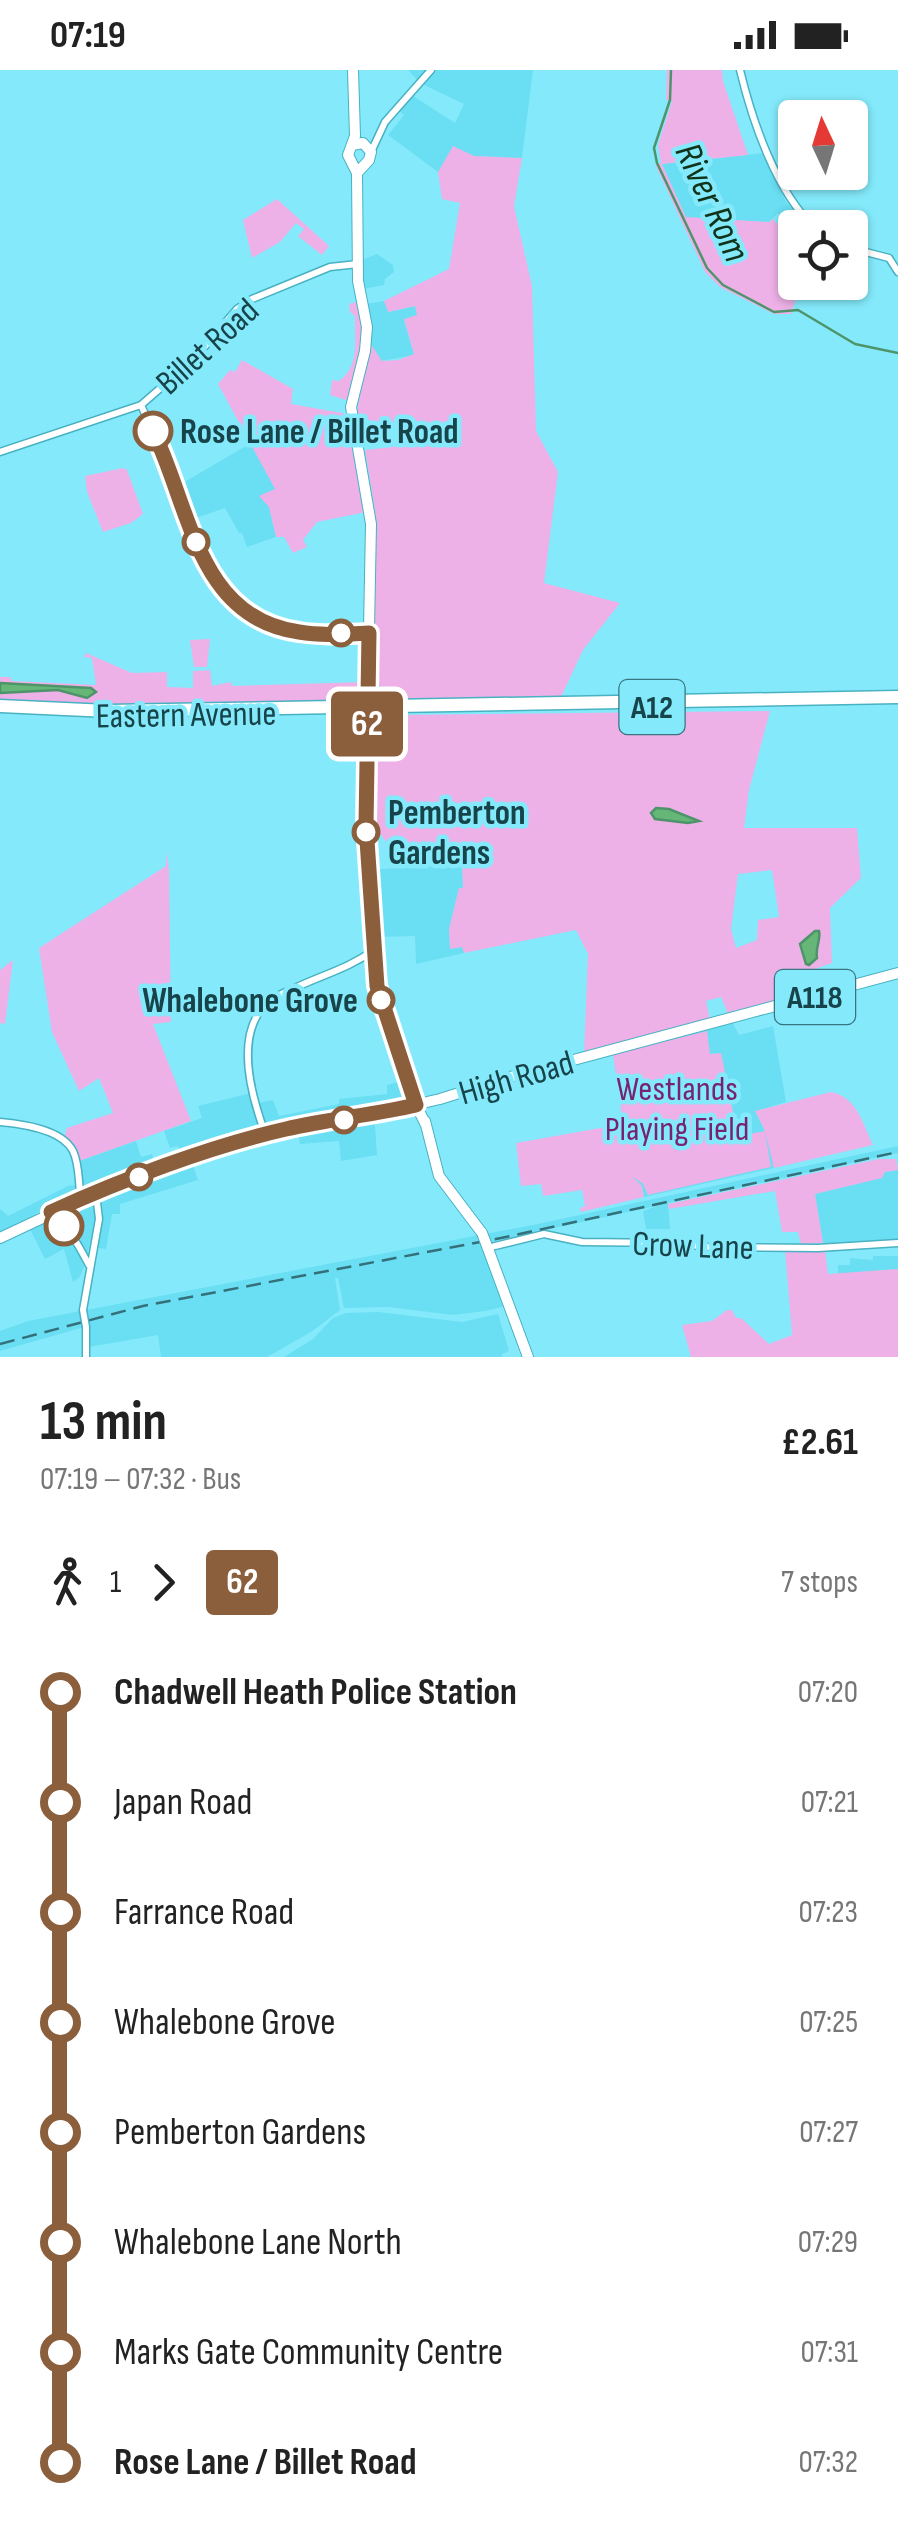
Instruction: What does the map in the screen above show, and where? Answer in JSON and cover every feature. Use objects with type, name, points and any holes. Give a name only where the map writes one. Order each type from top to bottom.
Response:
[{"type":"highway","name":"A12","points":[[272,707],[898,700]]},
{"type":"highway","name":"A12","points":[[370,708],[898,700]]},
{"type":"highway","name":"Eastern Avenue","points":[[0,708],[88,716],[345,708]]},
{"type":"highway","name":"Eastern Avenue","points":[[0,708],[108,712],[370,708]]},
{"type":"highway","name":"A12","points":[[396,708],[436,710]]},
{"type":"main road","points":[[353,70],[362,151],[358,285],[366,328],[365,351],[351,407],[371,524],[366,826],[377,986],[426,1124],[436,1165],[447,1190],[484,1233],[528,1357]]},
{"type":"main road","points":[[368,731],[396,708],[382,699],[370,681]]},
{"type":"main road","points":[[368,731],[345,708],[370,681]]},
{"type":"main road","name":"High Road","points":[[0,1238],[96,1192],[265,1134],[418,1106],[898,973]]},
{"type":"street","points":[[362,151],[430,70]]},
{"type":"street","points":[[740,70],[780,180],[798,210]]},
{"type":"street","points":[[868,252],[890,258],[898,272]]},
{"type":"street","name":"Billet Road","points":[[0,452],[142,405],[194,359],[237,309],[252,299],[330,267],[358,264]]},
{"type":"street","points":[[142,405],[204,564],[228,597],[268,622],[297,632],[369,633]]},
{"type":"street","points":[[265,1134],[254,1102],[249,1062],[249,1039],[264,1005],[339,972],[374,950]]},
{"type":"street","points":[[0,1122],[36,1129],[66,1142],[77,1162],[81,1199]]},
{"type":"street","points":[[86,1357],[82,1310],[100,1215],[96,1192]]},
{"type":"street","points":[[49,1217],[73,1236],[89,1260]]},
{"type":"street","name":"Crow Lane","points":[[489,1246],[542,1234],[593,1243],[670,1242],[745,1248],[898,1244]]},
{"type":"shaded area","points":[[408,70],[533,70],[522,158],[474,156],[453,147],[438,172],[388,135],[404,115],[397,109],[410,94],[455,123],[464,104],[420,83]]},
{"type":"shaded area","points":[[764,153],[778,190],[793,210],[778,210],[769,222],[685,218],[662,164]]},
{"type":"shaded area","points":[[377,254],[393,265],[394,272],[384,285],[363,289],[362,260]]},
{"type":"shaded area","points":[[384,301],[389,312],[415,306],[418,315],[404,320],[414,355],[381,361],[370,343],[366,304]]},
{"type":"shaded area","points":[[251,443],[276,489],[269,507],[276,537],[247,547],[225,508],[193,519],[181,484]]},
{"type":"shaded area","points":[[0,683],[91,688],[96,692],[87,698],[58,690],[0,693]]},
{"type":"shaded area","points":[[656,808],[699,821],[655,819],[651,813]]},
{"type":"shaded area","points":[[462,863],[463,888],[459,889],[449,929],[450,948],[463,947],[464,953],[416,964],[415,936],[376,937],[372,870]]},
{"type":"shaded area","points":[[819,931],[817,958],[809,965],[800,944]]},
{"type":"shaded area","name":"Westlands Playing Field","points":[[733,1023],[739,1035],[773,1026],[786,1102],[756,1111],[770,1143],[774,1168],[644,1197],[642,1186],[631,1176],[613,1054]]},
{"type":"shaded area","points":[[405,1080],[410,1102],[374,1111],[377,1155],[341,1161],[339,1141],[300,1144],[297,1123],[280,1126],[278,1121],[264,1126],[258,1103],[273,1100],[279,1116],[339,1104],[339,1099],[387,1094],[387,1085]]},
{"type":"shaded area","points":[[251,1093],[259,1131],[182,1157],[178,1146],[170,1148],[164,1131],[202,1118],[198,1106]]},
{"type":"shaded area","points":[[136,1141],[141,1157],[152,1154],[155,1166],[83,1193],[79,1161]]},
{"type":"shaded area","points":[[898,1146],[898,1153],[668,1203],[670,1229],[646,1229],[643,1211],[660,1205],[481,1244],[505,1303],[485,1311],[453,1315],[389,1307],[344,1308],[335,1278],[340,1310],[267,1357],[161,1357],[158,1335],[89,1347],[88,1326],[0,1351],[0,1331],[28,1321],[538,1224]]},
{"type":"shaded area","points":[[192,1163],[198,1180],[120,1204],[120,1214],[112,1214],[106,1249],[97,1248],[103,1212],[100,1194],[143,1183]]},
{"type":"shaded area","points":[[898,1170],[898,1242],[823,1243],[815,1194]]},
{"type":"shaded area","points":[[76,1185],[76,1195],[0,1235],[0,1209],[8,1216]]},
{"type":"shaded area","points":[[95,1199],[97,1211],[87,1256],[69,1227],[55,1217]]},
{"type":"shaded area","points":[[44,1221],[58,1227],[77,1247],[84,1267],[73,1282],[64,1249],[45,1259],[30,1229]]},
{"type":"shaded area","points":[[873,1256],[898,1256],[898,1269],[838,1274],[838,1265],[850,1265],[850,1258],[873,1260]]},
{"type":"shaded area","points":[[378,1312],[462,1322],[498,1314],[509,1351],[502,1357],[284,1357],[313,1339],[333,1318],[346,1313]]},
{"type":"green space","points":[[667,70],[722,70],[748,155],[662,164],[686,217],[769,222],[773,219],[778,225],[778,300],[796,300],[791,314],[774,314],[720,287],[705,272],[655,164],[661,163],[658,145],[672,101],[666,100]]},
{"type":"green space","points":[[453,146],[474,156],[522,158],[514,206],[532,286],[536,431],[558,472],[544,583],[620,603],[583,650],[561,697],[401,700],[381,688],[375,678],[375,511],[365,450],[400,446],[410,437],[409,427],[356,415],[370,343],[382,361],[414,354],[404,319],[417,315],[415,306],[388,312],[384,301],[449,269],[460,203],[442,199],[438,172]]},
{"type":"green space","points":[[277,199],[329,246],[322,255],[298,236],[304,229],[296,223],[280,242],[252,258],[243,220]]},
{"type":"green space","points":[[357,302],[364,337],[349,401],[330,395],[332,380],[339,381],[351,367],[355,316],[349,304]]},
{"type":"green space","points":[[242,360],[293,389],[291,404],[348,414],[366,512],[317,522],[303,540],[307,547],[293,553],[284,537],[276,537],[269,507],[259,496],[275,489],[218,384],[230,370],[235,372]]},
{"type":"green space","points":[[123,468],[143,514],[131,523],[103,532],[85,476]]},
{"type":"green space","points":[[210,639],[207,667],[194,667],[190,640]]},
{"type":"green space","points":[[86,653],[132,673],[167,672],[167,687],[193,688],[193,671],[210,670],[212,686],[231,682],[232,686],[366,682],[351,702],[113,708],[0,701],[0,677],[96,685],[92,658],[84,657]]},
{"type":"green space","points":[[770,711],[749,790],[744,828],[857,828],[861,878],[830,908],[832,963],[809,971],[817,993],[729,1016],[721,997],[706,1001],[710,1020],[584,1054],[588,954],[576,930],[464,953],[462,947],[450,949],[449,929],[459,888],[463,888],[462,863],[413,866],[401,844],[388,844],[380,834],[371,833],[370,761],[374,732],[393,715]],"holes":[[[772,870],[779,917],[758,920],[757,940],[736,948],[731,929],[738,874]]]},
{"type":"green space","points":[[166,851],[171,1022],[153,1024],[191,1121],[79,1161],[64,1138],[67,1128],[113,1113],[99,1078],[79,1091],[52,1032],[39,948],[166,866]]},
{"type":"green space","points":[[13,960],[5,1024],[0,1023],[0,970]]},
{"type":"green space","points":[[707,1031],[710,1054],[721,1053],[738,1136],[765,1131],[755,1111],[831,1092],[853,1105],[873,1145],[774,1168],[765,1132],[771,1167],[648,1195],[643,1184],[632,1176],[642,1186],[644,1197],[581,1212],[580,1208],[585,1206],[582,1190],[543,1196],[541,1184],[521,1186],[516,1143],[623,1124],[613,1054]]},
{"type":"green space","points":[[879,1159],[896,1159],[898,1170],[885,1172],[882,1178],[815,1194],[823,1243],[801,1244],[798,1232],[782,1232],[775,1191],[669,1209],[668,1204]]},
{"type":"green space","points":[[785,1250],[825,1250],[828,1274],[898,1269],[898,1357],[691,1357],[682,1325],[712,1321],[727,1310],[732,1310],[736,1318],[741,1318],[769,1344],[792,1335]]},
{"type":"waterway","name":"River Rom","points":[[671,70],[670,100],[654,148],[657,163],[707,268],[723,285],[774,312],[798,310],[855,344],[898,353]]},
{"type":"railway","points":[[0,1344],[143,1306],[501,1238],[898,1152]]},
{"type":"bus line","name":"62","points":[[64,1226],[51,1212],[236,1143],[292,1127],[362,1118],[416,1105],[377,986],[366,826],[369,633],[297,632],[268,622],[228,597],[204,564],[153,431]]},
{"type":"place","name":"Rose Lane / Billet Road","points":[[153,431]]},
{"type":"place","name":"Pemberton Gardens","points":[[366,832]]},
{"type":"place","name":"Whalebone Grove","points":[[381,1000]]}]
